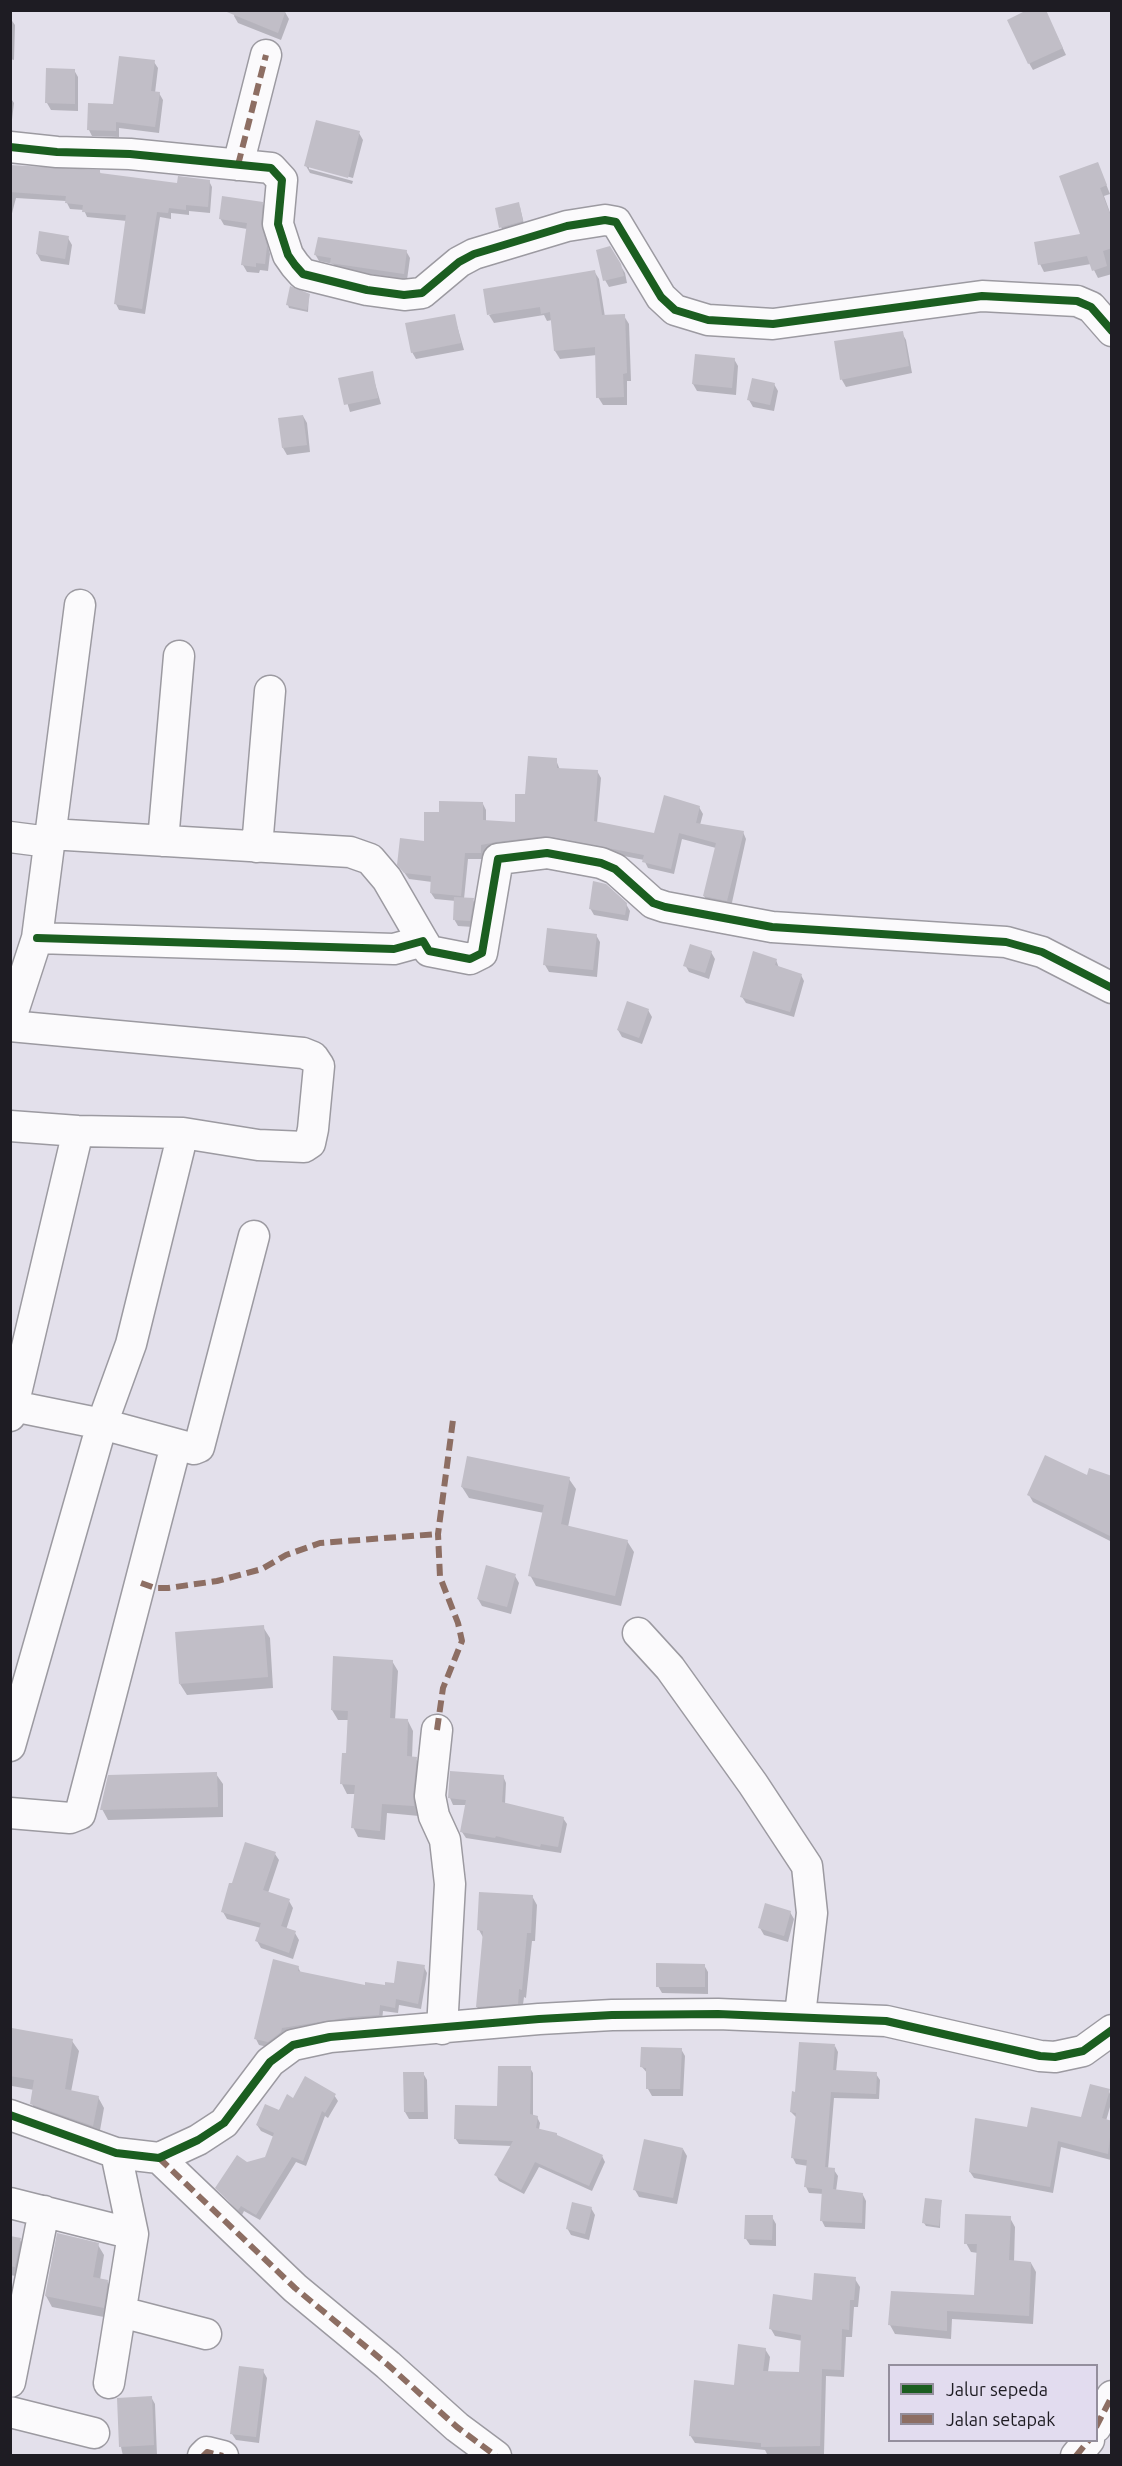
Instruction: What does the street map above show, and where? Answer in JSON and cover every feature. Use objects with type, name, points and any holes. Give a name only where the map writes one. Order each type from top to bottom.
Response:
[{"type":"street","points":[[238,165],[266,55]]},
{"type":"street","points":[[10,147],[57,152],[130,154],[271,168],[282,180],[278,224],[288,255],[303,274],[367,290],[404,295],[422,293],[459,262],[474,254],[567,226],[605,220],[616,222],[661,297],[675,310],[708,320],[773,324],[982,296],[1077,301],[1091,307],[1112,332]]},
{"type":"street","points":[[10,1021],[37,938],[80,605]]},
{"type":"street","points":[[163,841],[179,656]]},
{"type":"street","points":[[257,847],[270,691]]},
{"type":"street","points":[[10,837],[163,841],[350,852],[370,859],[387,879],[429,951],[470,959],[482,953],[498,859],[548,853],[601,863],[615,869],[653,903],[665,907],[772,927],[1006,942],[1042,952],[1112,988]]},
{"type":"street","points":[[37,938],[394,949],[423,941]]},
{"type":"street","points":[[10,1026],[303,1053],[313,1057],[319,1066],[313,1129],[310,1143],[304,1147],[258,1145],[183,1133],[78,1131],[10,1126]]},
{"type":"street","points":[[78,1131],[11,1409],[102,1425],[194,1449],[201,1443],[254,1236]]},
{"type":"street","points":[[10,1746],[102,1425],[131,1344],[183,1133]]},
{"type":"street","points":[[10,1813],[70,1818],[80,1814],[177,1445]]},
{"type":"street","points":[[639,1633],[677,1678],[753,1784],[807,1866],[812,1913],[800,2015]]},
{"type":"street","points":[[437,1730],[430,1796],[434,1816],[445,1840],[450,1884],[442,2029]]},
{"type":"street","points":[[10,2115],[116,2152],[159,2158],[198,2140],[224,2123],[270,2062],[293,2045],[330,2037],[612,2015],[800,2015],[886,2021],[1047,2056],[1083,2051],[1112,2030]]},
{"type":"street","points":[[109,2383],[133,2234],[116,2152]]},
{"type":"street","points":[[159,2158],[295,2288],[388,2365],[457,2427],[496,2456]]},
{"type":"street","points":[[10,2203],[133,2234]]},
{"type":"street","points":[[12,2364],[44,2211]]},
{"type":"street","points":[[121,2312],[206,2334]]},
{"type":"street","points":[[1098,2423],[1112,2396]]},
{"type":"street","points":[[10,2412],[94,2433]]},
{"type":"street","points":[[1076,2456],[1087,2442]]},
{"type":"street","points":[[203,2456],[207,2452],[223,2456]]},
{"type":"building","points":[[222,10],[286,10],[278,33]]},
{"type":"building","points":[[1027,10],[1046,10],[1063,48],[1028,64],[1007,20]]},
{"type":"building","points":[[119,56],[155,60],[151,91],[160,92],[155,127],[116,122],[116,131],[87,130],[88,103],[113,104]]},
{"type":"building","points":[[46,68],[75,69],[75,104],[45,103]]},
{"type":"building","points":[[316,120],[360,131],[348,178],[304,166]]},
{"type":"building","points":[[1098,162],[1107,185],[1100,188],[1112,219],[1112,248],[1103,251],[1107,266],[1092,271],[1087,256],[1038,265],[1034,242],[1080,234],[1059,176]]},
{"type":"building","points":[[10,165],[100,170],[100,173],[177,183],[178,176],[210,180],[208,207],[186,205],[186,210],[169,208],[168,213],[157,212],[142,309],[114,304],[126,215],[82,212],[83,205],[65,203],[66,196],[10,192]]},
{"type":"building","points":[[222,196],[263,202],[261,223],[267,246],[265,264],[256,263],[256,267],[241,265],[247,223],[219,219]]},
{"type":"building","points":[[519,202],[523,221],[499,228],[495,208]]},
{"type":"building","points":[[39,231],[69,236],[65,259],[36,254]]},
{"type":"building","points":[[318,237],[407,250],[404,274],[330,263],[331,258],[314,255]]},
{"type":"building","points":[[610,246],[621,264],[624,276],[603,281],[596,250]]},
{"type":"building","points":[[595,270],[602,315],[625,314],[627,373],[623,374],[624,397],[596,398],[595,347],[554,351],[550,312],[541,314],[540,307],[487,315],[483,289]]},
{"type":"building","points":[[290,286],[310,294],[307,310],[286,305]]},
{"type":"building","points":[[455,314],[461,343],[411,353],[405,323]]},
{"type":"building","points":[[903,331],[909,366],[840,380],[834,341]]},
{"type":"building","points":[[695,354],[735,358],[732,388],[692,384]]},
{"type":"building","points":[[373,371],[378,398],[344,405],[338,378]]},
{"type":"building","points":[[752,378],[775,383],[770,405],[747,400]]},
{"type":"building","points":[[303,415],[307,445],[282,448],[278,418]]},
{"type":"building","points":[[528,756],[557,758],[557,768],[598,770],[594,821],[654,833],[664,795],[700,806],[696,823],[744,831],[727,901],[703,896],[716,843],[679,833],[671,869],[642,862],[644,855],[545,836],[481,845],[481,853],[465,853],[461,896],[430,893],[431,876],[404,873],[397,865],[400,838],[424,841],[424,812],[439,812],[439,801],[483,802],[483,820],[515,822],[515,794],[525,794]]},
{"type":"building","points":[[593,881],[606,884],[627,903],[625,915],[589,909]]},
{"type":"building","points":[[454,897],[474,898],[470,921],[453,920]]},
{"type":"building","points":[[547,928],[597,934],[593,970],[543,965]]},
{"type":"building","points":[[690,944],[712,951],[705,973],[683,966]]},
{"type":"building","points":[[753,951],[777,959],[775,965],[802,974],[790,1012],[740,997]]},
{"type":"building","points":[[627,1001],[649,1009],[639,1038],[617,1030]]},
{"type":"building","points":[[1045,1455],[1087,1475],[1089,1468],[1112,1476],[1112,1537],[1027,1495]]},
{"type":"building","points":[[467,1456],[570,1477],[561,1524],[628,1540],[615,1596],[528,1576],[544,1505],[461,1487]]},
{"type":"building","points":[[486,1565],[516,1574],[507,1607],[477,1599]]},
{"type":"building","points":[[264,1625],[268,1677],[179,1684],[175,1632]]},
{"type":"building","points":[[333,1656],[393,1660],[390,1718],[408,1719],[407,1756],[417,1757],[414,1806],[382,1804],[380,1831],[351,1828],[355,1785],[340,1784],[342,1753],[346,1753],[348,1711],[331,1710]]},
{"type":"building","points":[[450,1771],[504,1775],[502,1802],[564,1817],[558,1847],[541,1844],[540,1847],[496,1836],[495,1838],[460,1832],[466,1800],[448,1798]]},
{"type":"building","points":[[217,1772],[218,1807],[100,1810],[108,1775]]},
{"type":"building","points":[[245,1842],[276,1852],[263,1890],[290,1899],[281,1926],[296,1931],[289,1953],[255,1941],[261,1923],[221,1912],[229,1883],[232,1883]]},
{"type":"building","points":[[479,1892],[533,1895],[531,1933],[527,1933],[522,1990],[519,1989],[518,2004],[476,2007],[483,1931],[477,1930]]},
{"type":"building","points":[[765,1903],[791,1911],[784,1936],[758,1928]]},
{"type":"building","points":[[273,1959],[299,1966],[298,1971],[365,1985],[365,1982],[385,1985],[385,1982],[394,1983],[397,1961],[425,1965],[418,2004],[396,1999],[395,2008],[380,2005],[379,2015],[350,2017],[282,2028],[281,2032],[268,2042],[254,2039]]},
{"type":"building","points":[[656,1963],[705,1964],[705,1987],[656,1987]]},
{"type":"building","points":[[12,2028],[73,2039],[65,2089],[99,2096],[93,2126],[30,2104],[34,2080],[10,2076]]},
{"type":"building","points":[[799,2042],[835,2044],[833,2070],[877,2072],[876,2094],[831,2092],[825,2167],[835,2168],[833,2189],[863,2193],[862,2223],[820,2221],[822,2189],[804,2187],[807,2160],[791,2158],[796,2113],[790,2112],[792,2091],[795,2092]]},
{"type":"building","points":[[641,2047],[682,2048],[680,2089],[646,2089],[646,2068],[640,2067]]},
{"type":"building","points":[[498,2066],[531,2066],[530,2114],[538,2116],[536,2128],[557,2133],[557,2135],[603,2155],[589,2186],[535,2162],[521,2190],[494,2175],[513,2141],[454,2139],[455,2105],[497,2106]]},
{"type":"building","points":[[403,2072],[424,2072],[424,2112],[404,2112]]},
{"type":"building","points":[[305,2076],[336,2094],[325,2113],[322,2111],[303,2161],[292,2157],[256,2215],[241,2206],[238,2210],[215,2188],[237,2155],[247,2162],[265,2157],[274,2133],[256,2125],[265,2104],[279,2110],[287,2094],[293,2098]]},
{"type":"building","points":[[1090,2084],[1110,2089],[1102,2118],[1112,2121],[1108,2154],[1058,2141],[1050,2187],[969,2172],[975,2118],[1027,2127],[1031,2107],[1081,2117]]},
{"type":"building","points":[[644,2139],[683,2148],[673,2198],[633,2190]]},
{"type":"building","points":[[925,2198],[942,2200],[939,2226],[922,2223]]},
{"type":"building","points":[[572,2202],[592,2207],[585,2234],[566,2229]]},
{"type":"building","points":[[965,2214],[1011,2216],[1009,2260],[1031,2262],[1029,2316],[947,2311],[947,2331],[888,2325],[891,2291],[974,2295],[977,2244],[964,2244]]},
{"type":"building","points":[[745,2215],[773,2215],[772,2240],[744,2239]]},
{"type":"building","points":[[57,2233],[99,2243],[93,2277],[108,2280],[104,2308],[45,2296]]},
{"type":"building","points":[[10,2236],[21,2238],[15,2267],[10,2266]]},
{"type":"building","points":[[814,2273],[856,2277],[854,2300],[850,2300],[849,2330],[842,2329],[841,2370],[822,2369],[820,2446],[761,2447],[761,2443],[689,2436],[694,2380],[734,2385],[738,2344],[766,2348],[763,2371],[799,2372],[801,2335],[769,2329],[773,2294],[812,2300]]},
{"type":"building","points":[[239,2366],[264,2369],[256,2437],[230,2434]]},
{"type":"building","points":[[152,2396],[154,2445],[119,2447],[117,2398]]},
{"type":"marked path","points":[[238,165],[266,55]]},
{"type":"marked path","points":[[437,1730],[443,1688],[462,1641],[458,1623],[440,1577],[438,1534],[453,1420]]},
{"type":"marked path","points":[[141,1583],[155,1588],[168,1588],[217,1581],[262,1569],[286,1555],[320,1543],[438,1534]]},
{"type":"marked path","points":[[159,2158],[295,2288],[388,2365],[457,2427],[496,2456]]},
{"type":"marked path","points":[[1098,2423],[1112,2396]]},
{"type":"marked path","points":[[1076,2456],[1087,2442]]},
{"type":"marked path","points":[[203,2456],[207,2452],[223,2456]]},
{"type":"cycle path","points":[[10,147],[57,152],[130,154],[271,168],[282,180],[278,224],[288,255],[295,265],[303,274],[367,290],[404,295],[422,293],[459,262],[474,254],[567,226],[605,220],[616,222],[661,297],[675,310],[708,320],[773,324],[982,296],[1077,301],[1091,307],[1112,331]]},
{"type":"cycle path","points":[[37,938],[394,949],[423,941],[429,951],[470,959],[482,953],[498,859],[547,853],[601,863],[615,869],[653,903],[665,907],[772,927],[1006,942],[1042,952],[1112,988]]},
{"type":"cycle path","points":[[10,2115],[116,2153],[159,2158],[198,2140],[224,2123],[270,2062],[293,2045],[330,2037],[539,2019],[612,2015],[718,2014],[886,2021],[1040,2056],[1055,2057],[1083,2051],[1112,2030]]}]
